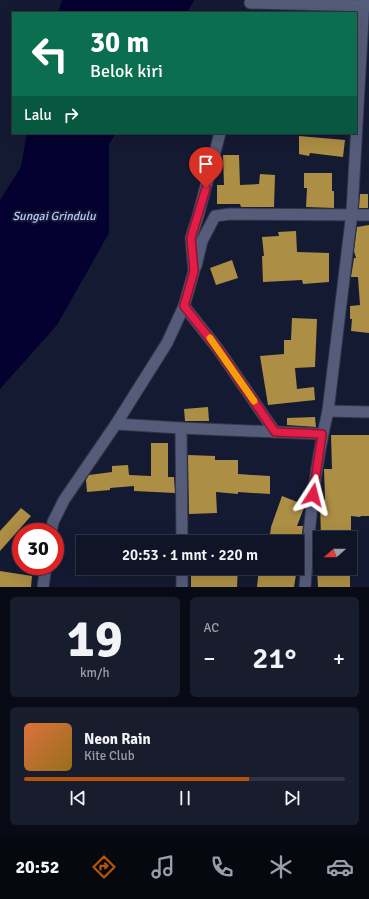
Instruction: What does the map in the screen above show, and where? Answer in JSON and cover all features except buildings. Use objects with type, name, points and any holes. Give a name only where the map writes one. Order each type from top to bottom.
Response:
[{"type":"street","points":[[250,5],[366,4],[357,131]]},
{"type":"street","points":[[194,271],[191,238],[220,134]]},
{"type":"street","points":[[305,587],[311,510],[322,434],[328,411],[351,216],[357,134]]},
{"type":"street","points":[[53,523],[64,500],[116,424],[167,343],[184,306],[202,241],[215,216],[230,214],[369,215]]},
{"type":"street","points":[[184,306],[218,349],[275,432]]},
{"type":"street","points":[[328,411],[369,412]]},
{"type":"street","points":[[116,424],[322,434]]},
{"type":"street","points":[[181,428],[182,535]]},
{"type":"street","points":[[43,587],[45,575]]},
{"type":"street","points":[[182,575],[182,587]]},
{"type":"water","points":[[62,0],[194,0],[188,12],[58,12]]},
{"type":"water","name":"Sungai Grindulu","points":[[27,134],[115,134],[109,144],[109,233],[57,325],[0,389],[0,200],[21,167]]},
{"type":"slow traffic","points":[[210,338],[254,401]]},
{"type":"route","points":[[206,188],[191,238],[194,271],[184,306],[218,349],[275,432],[322,434],[313,495]]}]
